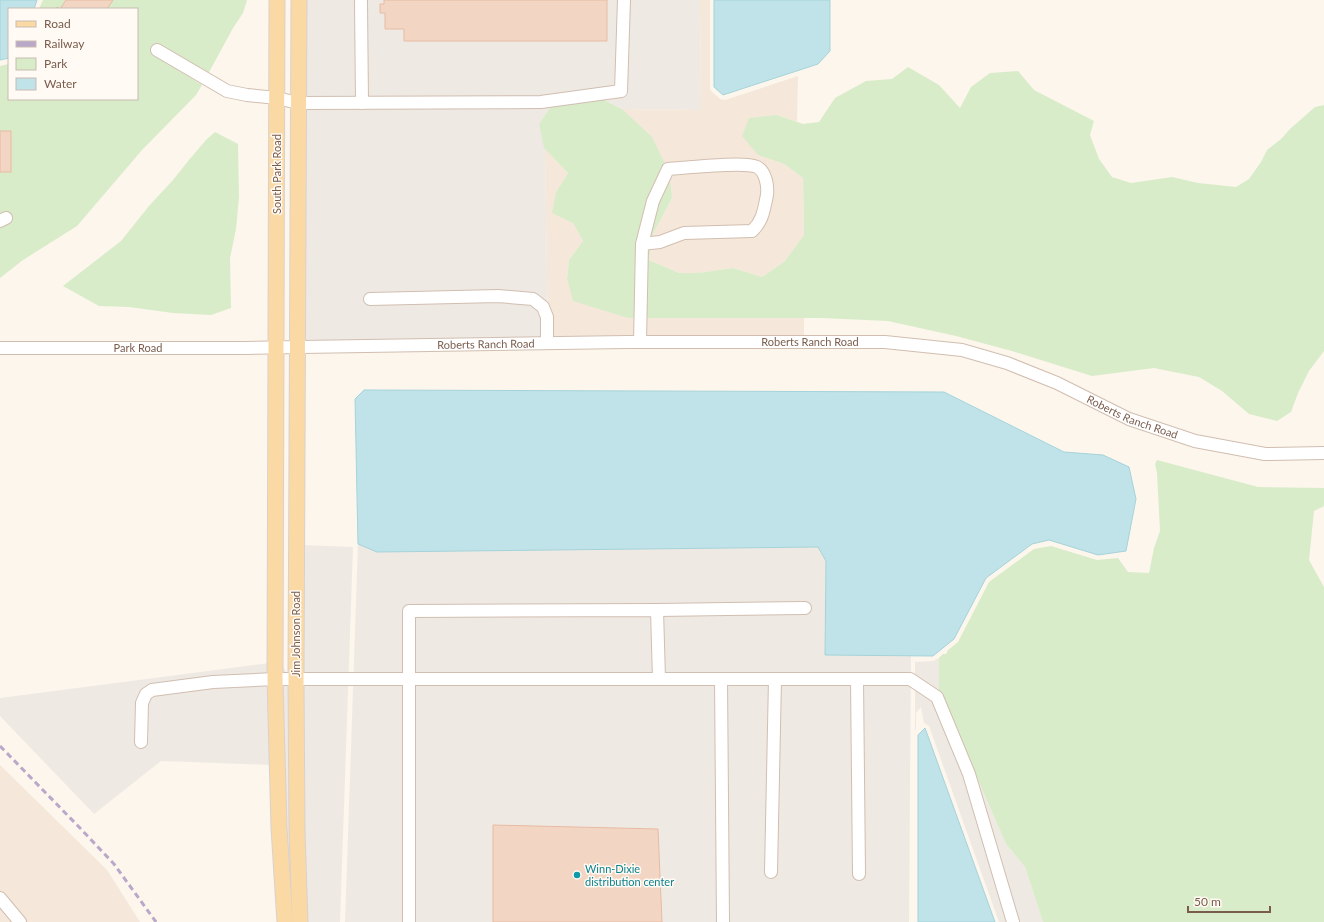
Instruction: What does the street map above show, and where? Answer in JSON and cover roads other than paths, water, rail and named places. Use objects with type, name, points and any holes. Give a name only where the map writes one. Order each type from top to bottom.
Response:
[{"type":"main road","name":"South Park Road","points":[[277,0],[277,193],[287,347]]},
{"type":"main road","points":[[285,0],[285,71],[295,102]]},
{"type":"main road","name":"South Park Road","points":[[287,347],[299,0]]},
{"type":"main road","name":"Jim Johnson Road","points":[[285,922],[278,828],[276,510],[287,347]]},
{"type":"main road","name":"Jim Johnson Road","points":[[287,347],[296,518],[297,832],[300,922]]},
{"type":"main road","points":[[276,510],[284,529],[284,653],[296,679]]},
{"type":"street","points":[[157,50],[227,91],[295,102],[541,102],[621,91],[624,0]]},
{"type":"street","points":[[361,2],[362,103]]},
{"type":"street","points":[[640,342],[642,244],[653,201],[668,169],[744,165],[758,168],[765,176],[767,190],[764,210],[759,225],[752,231],[684,232],[660,242],[642,244]]},
{"type":"street","points":[[370,299],[498,296],[533,299],[544,307],[547,317],[547,344]]},
{"type":"street","name":"Roberts Ranch Road","points":[[287,347],[640,342],[885,342],[962,350],[1007,363],[1057,383],[1129,419],[1196,441],[1265,454],[1324,453]]},
{"type":"street","name":"Park Road","points":[[0,348],[287,347]]},
{"type":"street","points":[[409,922],[409,611],[805,608]]},
{"type":"street","points":[[657,610],[659,679]]},
{"type":"street","points":[[141,742],[142,703],[146,694],[152,690],[213,682],[276,679],[910,679],[938,697],[969,774],[1013,922]]},
{"type":"street","points":[[722,679],[723,922]]},
{"type":"street","points":[[771,872],[775,679]]},
{"type":"street","points":[[857,679],[859,874]]},
{"type":"street","points":[[0,898],[20,922]]},
{"type":"water","points":[[0,0],[37,0],[34,8],[8,8],[8,58],[0,60]]},
{"type":"water","points":[[714,0],[830,0],[830,51],[818,64],[723,95],[714,87]]},
{"type":"water","points":[[364,390],[944,392],[1064,452],[1103,455],[1129,467],[1136,499],[1126,551],[1098,555],[1049,540],[1032,544],[986,578],[954,639],[933,656],[825,655],[826,561],[818,547],[377,552],[358,544],[355,399]]},
{"type":"water","points":[[925,728],[995,922],[918,922],[918,735]]},
{"type":"railway","points":[[0,746],[114,864],[156,922]]},
{"type":"place","name":"Winn-Dixie distribution center","points":[[577,875]]}]
